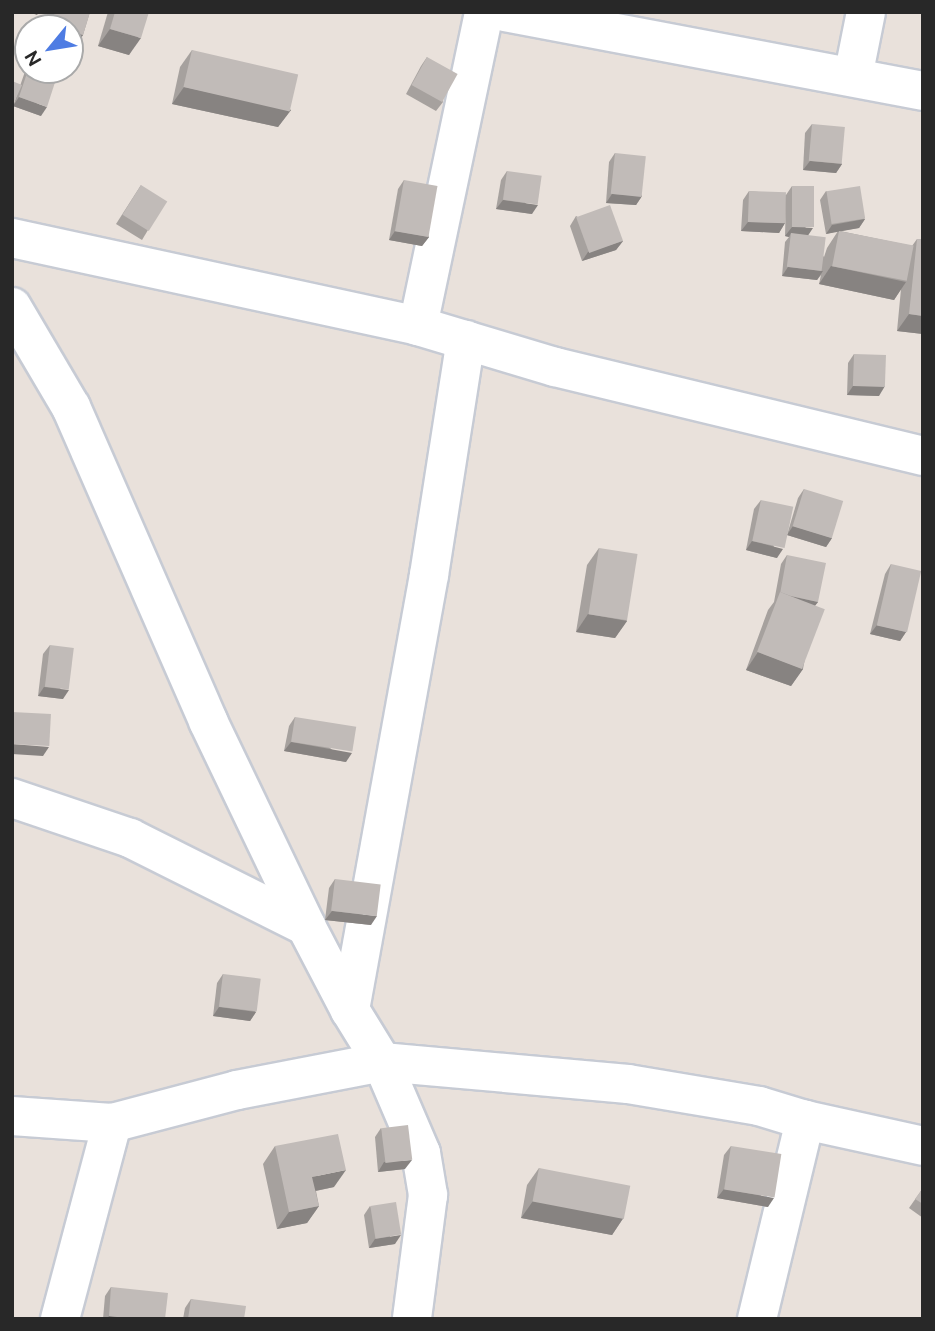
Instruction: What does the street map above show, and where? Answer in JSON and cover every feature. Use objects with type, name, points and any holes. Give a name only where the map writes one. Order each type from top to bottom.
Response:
[{"type":"street","points":[[418,326],[484,12]]},
{"type":"street","points":[[505,12],[923,90]]},
{"type":"street","points":[[853,77],[866,12]]},
{"type":"street","points":[[12,238],[418,326],[555,367],[923,456]]},
{"type":"street","points":[[12,307],[71,407],[208,721],[306,926],[350,1010],[382,1062],[421,1153],[428,1195],[412,1319]]},
{"type":"street","points":[[350,1010],[429,575],[466,340]]},
{"type":"street","points":[[12,798],[130,838],[306,926]]},
{"type":"street","points":[[12,1116],[112,1123],[237,1090],[382,1062],[628,1084],[759,1106],[805,1120],[923,1146]]},
{"type":"street","points":[[757,1319],[805,1120]]},
{"type":"street","points":[[60,1319],[112,1123]]},
{"type":"building","points":[[90,12],[84,32],[84,14],[54,14]]},
{"type":"building","points":[[115,12],[149,12],[141,38],[110,29]]},
{"type":"building","points":[[192,50],[298,75],[290,112],[183,87]]},
{"type":"building","points":[[427,57],[458,74],[442,102],[411,85]]},
{"type":"building","points":[[12,81],[22,85],[12,107]]},
{"type":"building","points":[[23,84],[54,84],[47,107],[19,97]]},
{"type":"building","points":[[812,124],[845,127],[842,164],[809,161]]},
{"type":"building","points":[[615,153],[646,156],[642,197],[611,194]]},
{"type":"building","points":[[507,171],[542,176],[538,205],[503,200]]},
{"type":"building","points":[[404,180],[437,186],[428,237],[395,231]]},
{"type":"building","points":[[141,185],[167,201],[149,231],[122,215]]},
{"type":"building","points":[[792,186],[814,186],[814,227],[792,227]]},
{"type":"building","points":[[860,186],[865,219],[832,224],[826,191]]},
{"type":"building","points":[[749,191],[786,192],[785,223],[748,222]]},
{"type":"building","points":[[610,205],[623,241],[589,253],[576,217]]},
{"type":"building","points":[[839,231],[914,246],[907,281],[832,266]]},
{"type":"building","points":[[791,233],[826,237],[822,271],[787,267]]},
{"type":"building","points":[[917,239],[923,239],[923,316],[909,314]]},
{"type":"building","points":[[854,354],[886,355],[885,387],[853,386]]},
{"type":"building","points":[[804,489],[843,501],[832,538],[793,526]]},
{"type":"building","points":[[761,500],[793,507],[785,548],[752,541]]},
{"type":"building","points":[[599,548],[638,554],[627,620],[589,614]]},
{"type":"building","points":[[787,555],[826,563],[818,602],[780,592]]},
{"type":"building","points":[[891,564],[921,571],[907,632],[877,625]]},
{"type":"building","points":[[780,592],[825,609],[802,669],[757,652]]},
{"type":"building","points":[[50,645],[74,648],[69,690],[45,687]]},
{"type":"building","points":[[12,712],[51,714],[49,746],[12,744]]},
{"type":"building","points":[[295,717],[356,727],[352,751],[291,742]]},
{"type":"building","points":[[335,879],[381,885],[377,916],[331,911]]},
{"type":"building","points":[[223,974],[261,979],[257,1011],[219,1007]]},
{"type":"building","points":[[408,1125],[412,1160],[385,1163],[381,1128]]},
{"type":"building","points":[[338,1134],[346,1170],[312,1177],[319,1206],[289,1212],[275,1146]]},
{"type":"building","points":[[731,1146],[781,1154],[774,1197],[724,1189]]},
{"type":"building","points":[[539,1168],[630,1186],[624,1219],[533,1201]]},
{"type":"building","points":[[923,1188],[923,1204],[915,1199]]},
{"type":"building","points":[[396,1202],[401,1235],[375,1239],[370,1206]]},
{"type":"building","points":[[111,1287],[168,1293],[165,1319],[109,1316]]},
{"type":"building","points":[[191,1299],[246,1306],[244,1319],[188,1319]]}]
